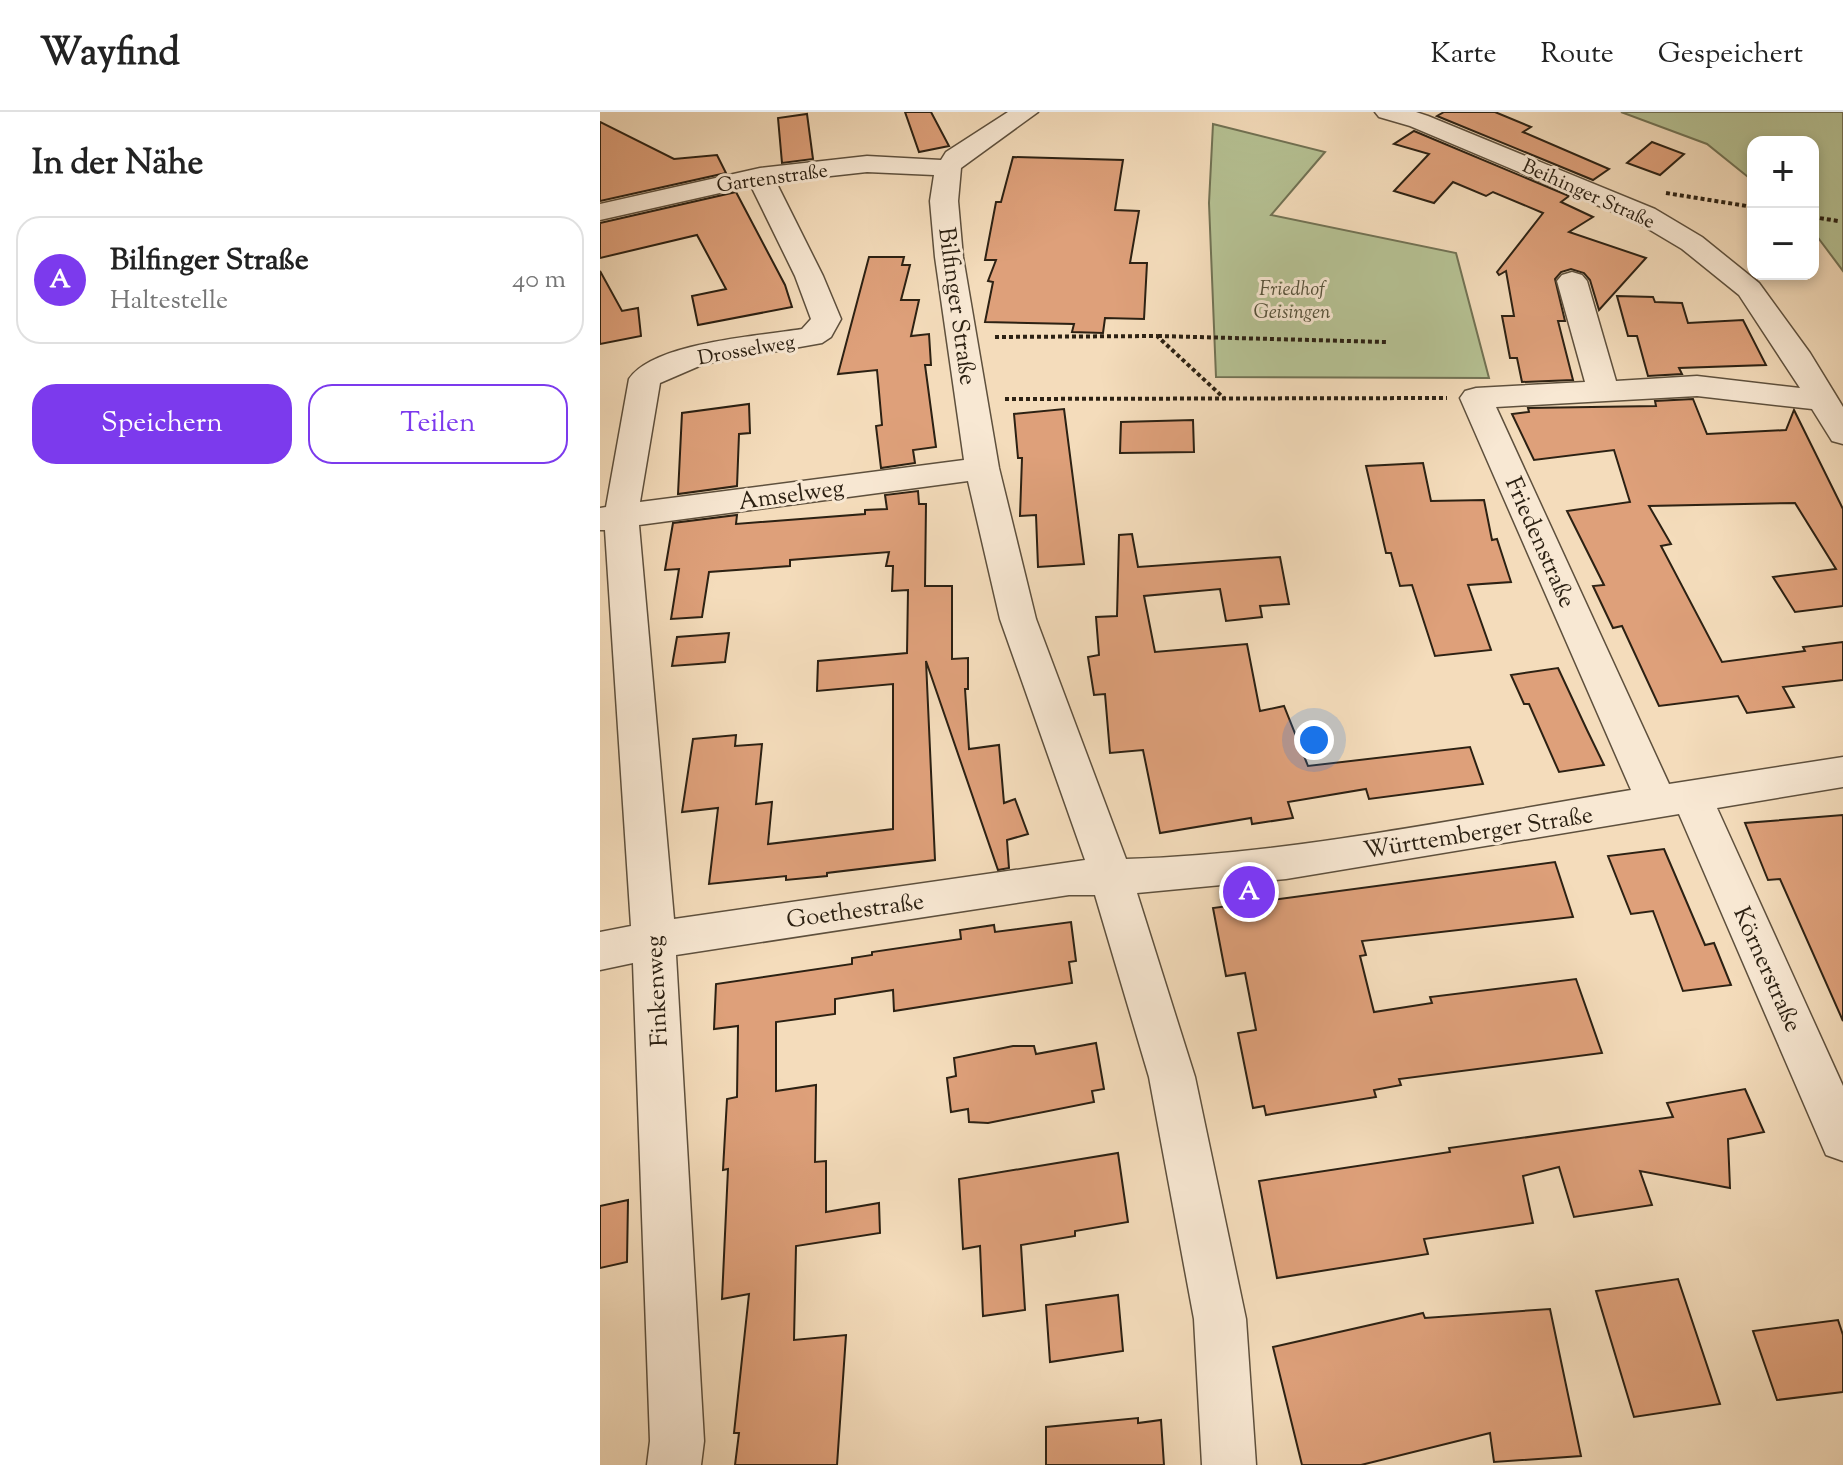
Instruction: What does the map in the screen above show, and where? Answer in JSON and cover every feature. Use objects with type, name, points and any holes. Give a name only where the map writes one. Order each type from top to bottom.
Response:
[{"type":"street","points":[[948,168],[955,158],[1025,112]]},
{"type":"street","name":"Beihinger Straße","points":[[1388,112],[1419,121],[1577,185],[1645,215],[1692,243],[1749,289],[1795,353],[1843,434]]},
{"type":"street","name":"Gartenstraße","points":[[600,212],[760,176],[867,164],[948,168]]},
{"type":"street","name":"Bilfinger Straße","points":[[948,168],[944,201],[982,468],[1018,619],[1111,876],[1172,1077],[1220,1319],[1229,1465]]},
{"type":"street","name":"Drosselweg","points":[[610,518],[645,379],[656,368],[696,357],[811,337],[820,331],[826,319],[809,276],[760,176]]},
{"type":"street","points":[[1572,281],[1603,389]]},
{"type":"street","points":[[1476,398],[1697,386],[1823,400]]},
{"type":"street","name":"Friedenstraße","points":[[1476,398],[1675,801]]},
{"type":"street","name":"Amselweg","points":[[610,518],[982,468]]},
{"type":"street","name":"Finkenweg","points":[[610,518],[654,940],[677,1441],[674,1465]]},
{"type":"street","name":"Württemberger Straße","points":[[1111,876],[1168,875],[1286,862],[1843,772]]},
{"type":"street","name":"Körnerstraße","points":[[1675,801],[1843,1139]]},
{"type":"street","name":"Goethestraße","points":[[600,951],[654,940],[1069,878],[1111,876]]},
{"type":"path","points":[[1819,218],[1838,221]]},
{"type":"path","points":[[1157,336],[1225,399]]},
{"type":"path","points":[[963,337],[1157,336],[1386,342]]},
{"type":"path","points":[[970,399],[1476,398]]},
{"type":"green space","points":[[1621,112],[1843,112],[1843,271],[1819,239],[1819,136],[1747,136],[1747,176],[1707,144]]},
{"type":"green space","name":"Friedhof Geisingen","points":[[1213,124],[1325,152],[1271,215],[1456,253],[1489,378],[1216,377],[1209,203]]},
{"type":"building","points":[[905,112],[931,112],[949,146],[919,152]]},
{"type":"building","points":[[1444,112],[1495,112],[1531,127],[1523,132],[1609,169],[1593,180],[1437,116]]},
{"type":"building","points":[[807,114],[813,159],[782,163],[778,118]]},
{"type":"building","points":[[600,122],[674,159],[717,155],[726,173],[600,201]]},
{"type":"building","points":[[1414,131],[1569,196],[1561,202],[1593,217],[1569,232],[1646,258],[1599,310],[1590,280],[1584,273],[1571,269],[1561,272],[1555,279],[1565,321],[1558,321],[1573,380],[1522,382],[1517,358],[1510,358],[1502,316],[1514,316],[1506,271],[1499,275],[1497,272],[1543,213],[1493,192],[1486,196],[1453,182],[1434,203],[1394,191],[1429,154],[1394,144]]},
{"type":"building","points":[[1652,142],[1684,154],[1660,175],[1627,163]]},
{"type":"building","points":[[1013,157],[1123,160],[1115,210],[1139,211],[1130,263],[1147,263],[1144,319],[1105,318],[1103,333],[1072,332],[1074,324],[985,322],[993,282],[988,281],[996,260],[985,260],[996,202],[1001,202]]},
{"type":"building","points":[[736,192],[785,285],[792,307],[698,325],[692,296],[726,289],[697,235],[600,258],[600,223]]},
{"type":"building","points":[[869,257],[904,257],[902,265],[910,265],[901,300],[919,300],[911,336],[929,334],[931,365],[925,365],[936,447],[913,450],[915,463],[881,468],[876,426],[882,425],[877,370],[838,374]]},
{"type":"building","points":[[600,271],[622,311],[638,308],[641,336],[600,344]]},
{"type":"building","points":[[1617,296],[1653,297],[1655,302],[1682,303],[1688,323],[1743,320],[1766,365],[1679,368],[1682,374],[1648,376],[1637,336],[1628,336]]},
{"type":"building","points":[[1693,399],[1707,434],[1786,430],[1794,410],[1843,509],[1843,606],[1795,612],[1773,577],[1836,569],[1795,503],[1649,506],[1671,544],[1661,546],[1722,662],[1805,651],[1803,647],[1843,642],[1843,680],[1783,687],[1794,707],[1747,713],[1738,696],[1659,706],[1622,626],[1613,628],[1593,586],[1604,585],[1567,511],[1630,502],[1614,450],[1534,460],[1512,414],[1529,412],[1528,408],[1656,406],[1655,401]]},
{"type":"building","points":[[749,404],[750,433],[739,434],[737,486],[678,494],[682,413]]},
{"type":"building","points":[[1064,409],[1084,564],[1038,567],[1036,515],[1020,516],[1022,458],[1018,458],[1014,414]]},
{"type":"building","points":[[1193,420],[1194,452],[1120,453],[1121,422]]},
{"type":"building","points":[[1423,463],[1431,501],[1484,500],[1492,540],[1497,539],[1511,582],[1468,585],[1491,650],[1435,656],[1412,585],[1400,586],[1391,553],[1386,553],[1366,466]]},
{"type":"building","points":[[918,491],[919,504],[926,504],[925,586],[952,586],[952,659],[968,658],[968,689],[965,689],[969,749],[999,745],[1004,803],[1015,799],[1028,834],[1007,840],[1009,868],[998,870],[926,661],[935,860],[827,873],[827,876],[786,880],[786,876],[709,884],[718,808],[682,812],[693,739],[736,735],[735,746],[762,744],[756,804],[772,802],[768,844],[893,829],[893,684],[817,691],[818,661],[907,653],[908,590],[892,591],[893,566],[886,566],[889,552],[790,560],[790,566],[709,572],[702,617],[671,619],[679,569],[665,570],[673,523],[737,515],[736,524],[865,514],[865,510],[887,509],[885,495]]},
{"type":"building","points":[[1132,534],[1138,567],[1280,557],[1289,604],[1260,606],[1262,617],[1226,621],[1220,589],[1144,596],[1155,652],[1247,644],[1260,711],[1284,706],[1308,766],[1470,747],[1483,784],[1369,799],[1366,789],[1288,802],[1293,818],[1252,824],[1251,818],[1160,833],[1143,750],[1110,753],[1105,694],[1094,695],[1088,657],[1099,655],[1096,617],[1117,616],[1119,535]]},
{"type":"building","points":[[729,633],[725,662],[672,666],[677,637]]},
{"type":"building","points":[[1558,668],[1604,765],[1559,772],[1529,704],[1524,704],[1511,675]]},
{"type":"building","points":[[1843,815],[1843,1021],[1780,879],[1768,880],[1745,823]]},
{"type":"building","points":[[1664,849],[1705,945],[1714,943],[1731,985],[1683,991],[1653,911],[1631,914],[1608,856]]},
{"type":"building","points":[[1555,862],[1573,917],[1362,941],[1366,955],[1360,956],[1374,1012],[1432,1003],[1430,997],[1576,979],[1602,1053],[1399,1079],[1401,1085],[1374,1090],[1376,1097],[1266,1115],[1264,1106],[1253,1108],[1238,1033],[1256,1030],[1245,973],[1226,976],[1213,908]]},
{"type":"building","points":[[1071,922],[1076,961],[1069,962],[1072,983],[894,1011],[893,990],[835,999],[835,1014],[776,1022],[776,1091],[816,1085],[815,1162],[826,1161],[826,1212],[879,1203],[880,1233],[796,1246],[794,1340],[846,1335],[837,1465],[735,1465],[739,1433],[734,1433],[749,1294],[722,1299],[728,1169],[723,1170],[727,1099],[737,1097],[738,1026],[714,1029],[716,984],[852,964],[852,958],[872,955],[872,952],[961,939],[960,930],[994,925],[995,932]]},
{"type":"building","points":[[1096,1043],[1104,1089],[1092,1091],[1094,1102],[988,1123],[969,1122],[968,1109],[951,1112],[947,1078],[956,1076],[954,1058],[1013,1046],[1034,1046],[1036,1054]]},
{"type":"building","points":[[1745,1089],[1764,1132],[1728,1139],[1730,1188],[1640,1171],[1652,1205],[1574,1217],[1559,1167],[1523,1176],[1533,1223],[1424,1239],[1428,1254],[1277,1278],[1259,1181],[1450,1152],[1449,1148],[1673,1117],[1667,1103]]},
{"type":"building","points":[[1118,1153],[1128,1222],[1075,1231],[1075,1236],[1021,1245],[1025,1310],[983,1316],[980,1246],[963,1249],[959,1179]]},
{"type":"building","points":[[628,1200],[627,1262],[600,1268],[600,1206]]},
{"type":"building","points":[[1678,1279],[1720,1404],[1634,1417],[1596,1291]]},
{"type":"building","points":[[1118,1295],[1123,1351],[1050,1362],[1046,1305]]},
{"type":"building","points":[[1550,1309],[1581,1456],[1494,1462],[1490,1433],[1361,1465],[1302,1465],[1273,1347],[1423,1313],[1425,1318]]},
{"type":"building","points":[[1838,1320],[1843,1335],[1843,1392],[1777,1400],[1753,1331]]},
{"type":"building","points":[[1138,1418],[1138,1423],[1161,1420],[1164,1465],[1046,1465],[1046,1427]]},
{"type":"place","name":"Bilfinger Straße","points":[[1249,892]]}]
